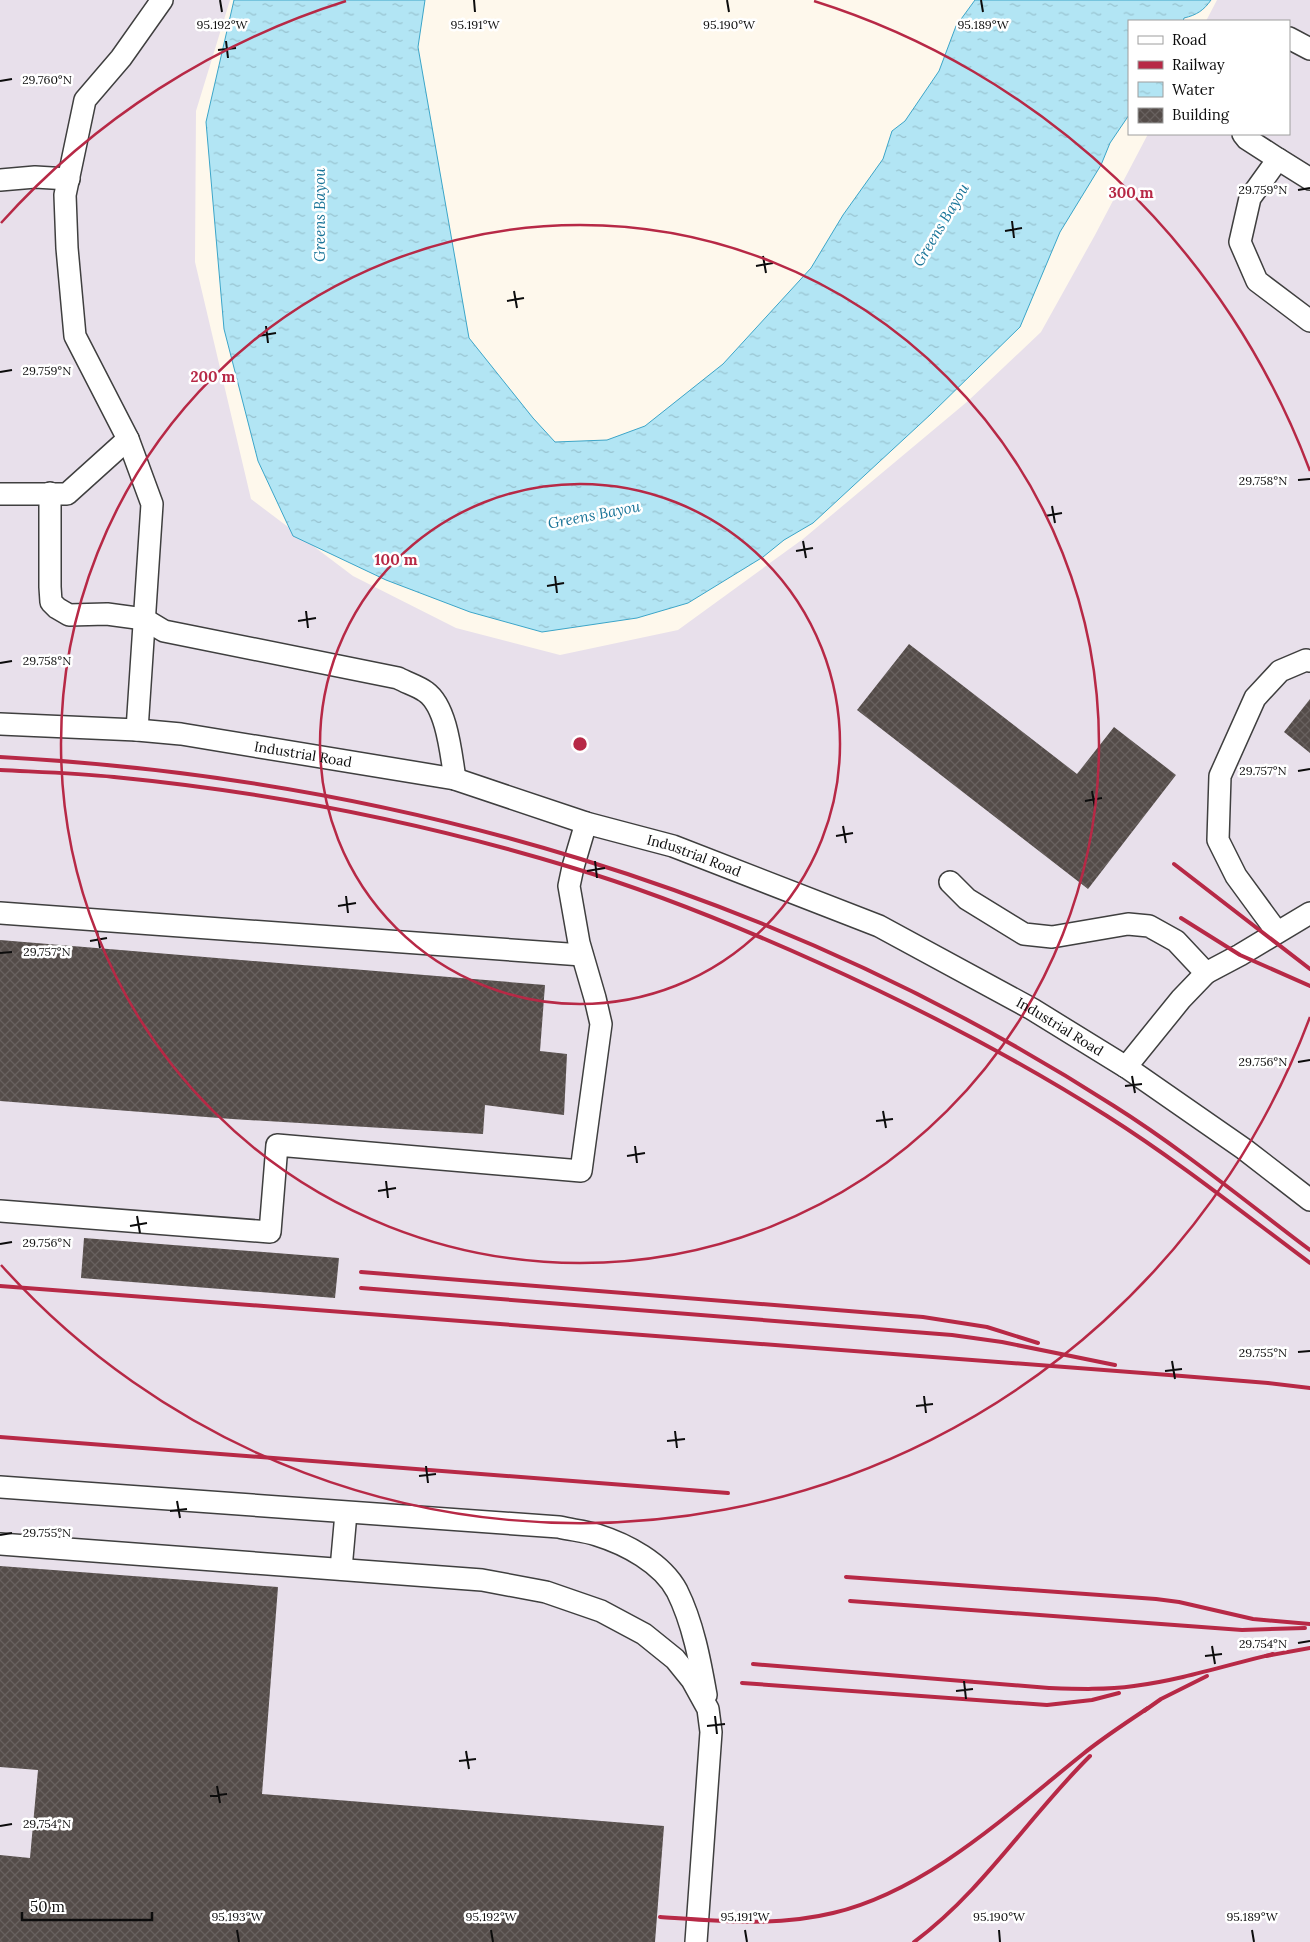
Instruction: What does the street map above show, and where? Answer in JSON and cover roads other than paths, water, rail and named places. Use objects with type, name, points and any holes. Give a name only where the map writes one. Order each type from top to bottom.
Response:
[{"type":"street","points":[[137,730],[152,504],[128,439],[75,336],[65,195],[85,100],[121,58],[162,0]]},
{"type":"street","points":[[1290,39],[1310,49]]},
{"type":"street","points":[[1244,135],[1247,139],[1310,179]]},
{"type":"street","points":[[1278,159],[1250,198],[1240,242],[1257,281],[1310,321]]},
{"type":"street","points":[[0,180],[69,179]]},
{"type":"street","points":[[0,494],[67,494],[128,439]]},
{"type":"street","points":[[50,493],[52,602],[57,608],[69,615],[107,614],[144,619],[164,631],[398,678],[426,692],[436,703],[444,723],[455,779]]},
{"type":"street","points":[[1277,932],[1236,876],[1218,840],[1220,776],[1255,698],[1280,671],[1306,660],[1310,661]]},
{"type":"street","name":"Industrial Road","points":[[0,724],[137,730],[180,734],[455,779],[586,823],[673,846],[879,926],[1032,1009],[1126,1067],[1244,1149],[1310,1200]]},
{"type":"street","points":[[0,1212],[270,1232],[277,1145],[581,1172],[601,1024],[578,943],[569,886],[586,823]]},
{"type":"street","points":[[950,882],[967,900],[1024,934],[1052,937],[1128,924],[1149,926],[1176,941],[1206,973]]},
{"type":"street","points":[[0,913],[582,955]]},
{"type":"street","points":[[1126,1067],[1181,999],[1206,973],[1310,913]]},
{"type":"street","points":[[0,1487],[559,1527],[596,1535],[632,1550],[661,1571],[677,1591],[692,1630],[708,1709],[711,1732],[696,1942]]},
{"type":"street","points":[[342,1568],[346,1513]]},
{"type":"street","points":[[0,1544],[342,1568],[482,1580],[546,1592],[601,1610],[644,1634],[675,1659],[692,1680],[708,1709]]},
{"type":"water","name":"Greens Bayou","points":[[234,0],[425,0],[418,47],[469,338],[533,418],[555,442],[607,440],[645,426],[723,364],[811,268],[843,215],[883,159],[892,131],[905,121],[939,71],[956,26],[975,0],[1211,0],[1200,12],[1184,18],[1183,20],[1128,20],[1128,116],[1110,143],[1101,165],[1060,232],[1020,327],[931,414],[813,523],[784,540],[763,557],[688,603],[637,618],[542,632],[470,612],[386,580],[293,536],[258,461],[224,329],[206,122]]},
{"type":"railway","points":[[0,757],[148,769],[294,790],[438,820],[580,859],[719,907],[854,964],[986,1030],[1114,1106],[1189,1158],[1310,1250]]},
{"type":"railway","points":[[0,770],[86,774],[172,783],[287,800],[344,811],[458,836],[514,851],[601,877],[695,910],[854,979],[965,1034],[1037,1073],[1159,1151],[1310,1263]]},
{"type":"railway","points":[[1174,864],[1310,969]]},
{"type":"railway","points":[[1181,918],[1240,955],[1310,986]]},
{"type":"railway","points":[[361,1272],[923,1317],[987,1327],[1038,1343]]},
{"type":"railway","points":[[0,1286],[1182,1376],[1310,1388]]},
{"type":"railway","points":[[361,1288],[952,1335],[1002,1342],[1115,1365]]},
{"type":"railway","points":[[0,1437],[728,1493]]},
{"type":"railway","points":[[846,1577],[1156,1599],[1179,1602],[1253,1619],[1310,1624]]},
{"type":"railway","points":[[850,1601],[1242,1630],[1305,1628]]},
{"type":"railway","points":[[1266,1656],[1310,1648]]},
{"type":"railway","points":[[753,1664],[1049,1688],[1092,1689],[1123,1687],[1169,1680],[1273,1654]]},
{"type":"railway","points":[[1144,1711],[1161,1699],[1207,1676]]},
{"type":"railway","points":[[742,1683],[1047,1705],[1092,1700],[1119,1693]]},
{"type":"railway","points":[[660,1917],[746,1922],[790,1920],[833,1913],[868,1902],[934,1869],[966,1847],[1091,1748],[1148,1708]]},
{"type":"railway","points":[[914,1942],[939,1922],[984,1877],[1046,1803],[1090,1756]]}]
